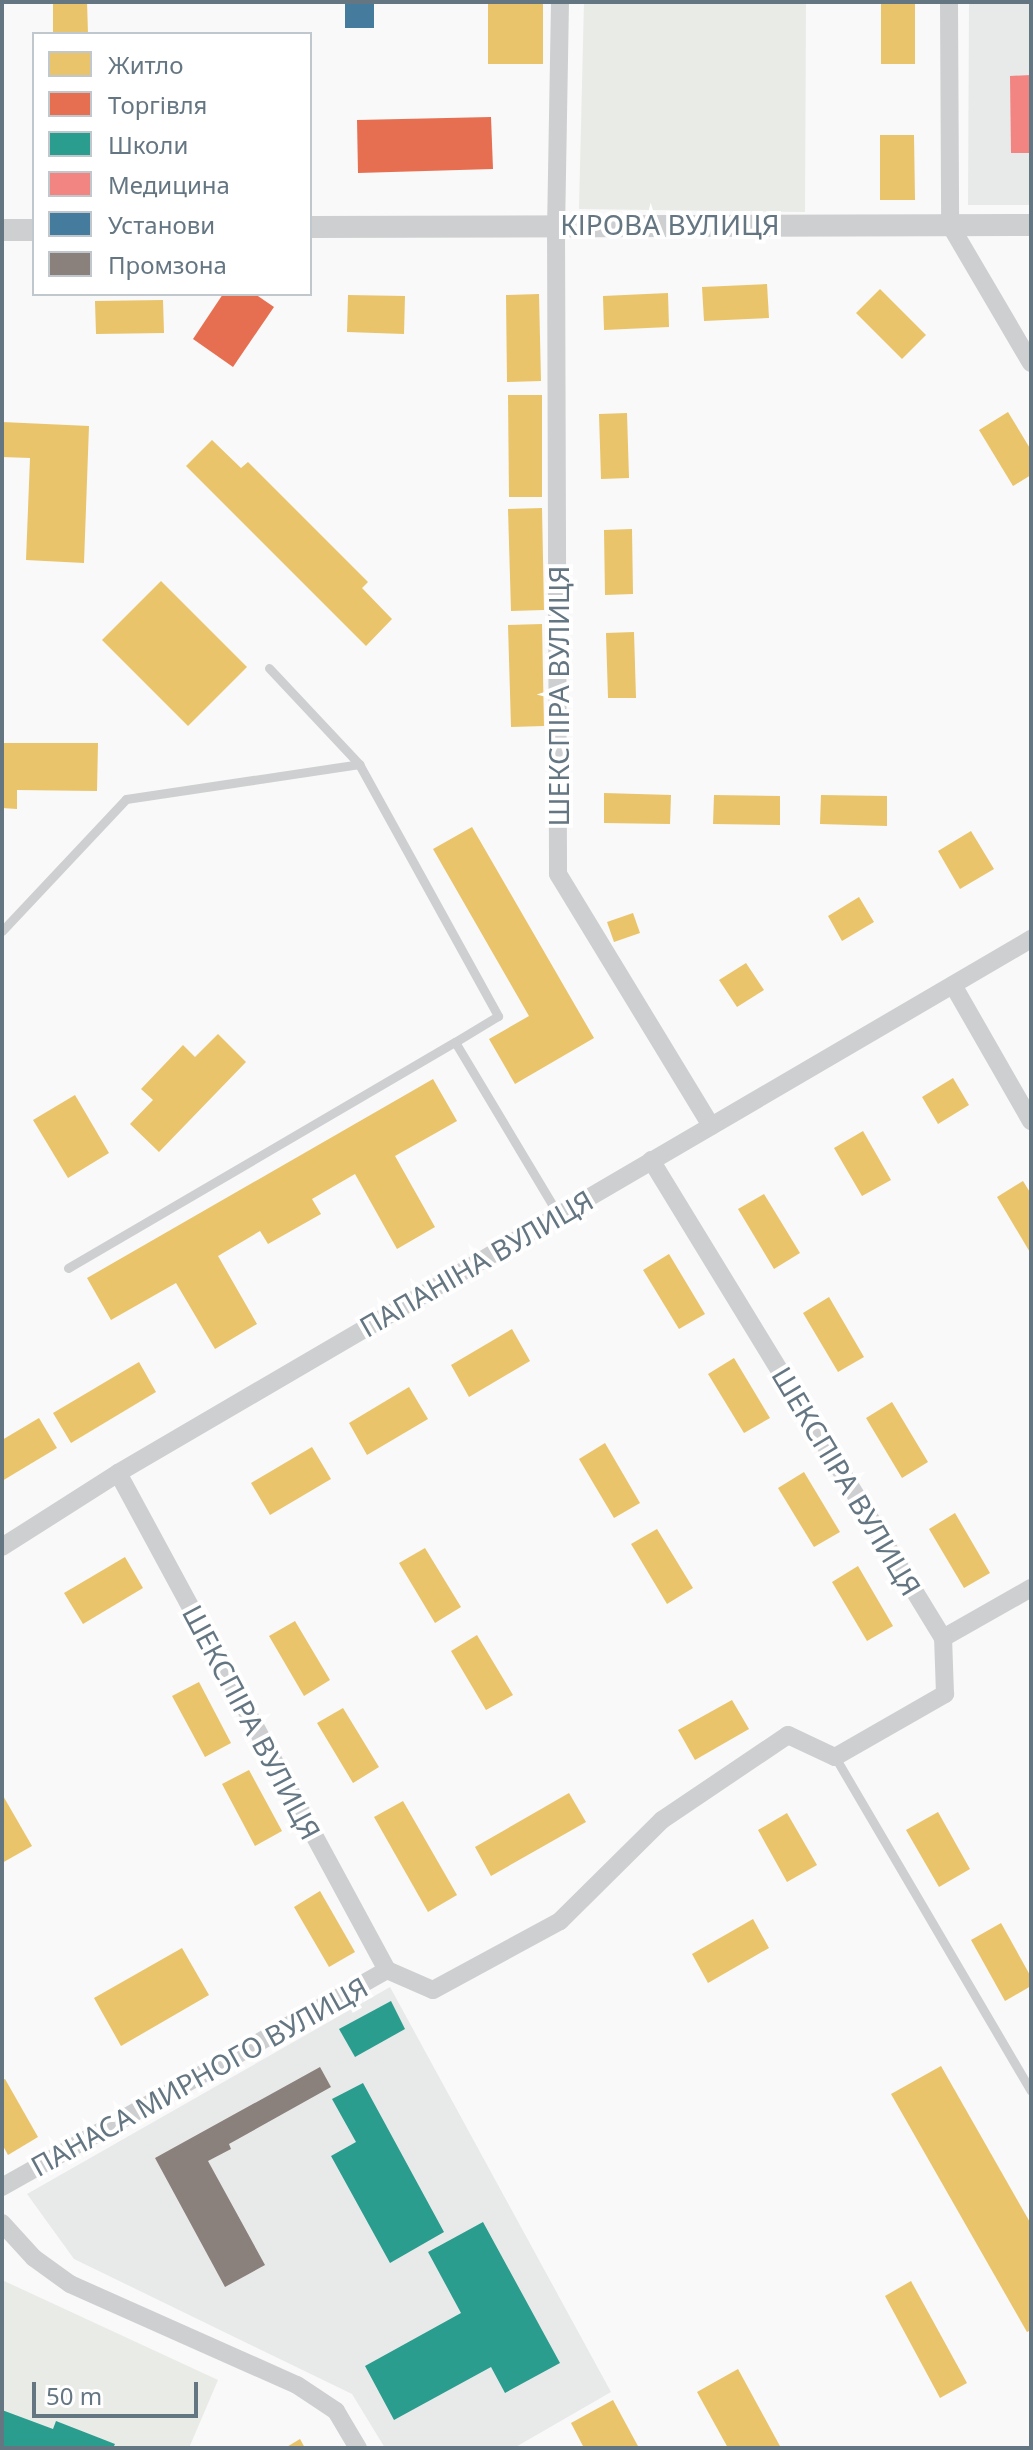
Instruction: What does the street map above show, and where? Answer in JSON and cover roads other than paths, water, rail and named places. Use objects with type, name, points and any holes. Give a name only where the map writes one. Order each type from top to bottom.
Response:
[{"type":"street","name":"ШЕКСПІРА ВУЛИЦЯ","points":[[560,2],[556,224],[558,874],[711,1126]]},
{"type":"street","points":[[949,2],[950,225],[1031,363]]},
{"type":"street","name":"КІРОВА ВУЛИЦЯ","points":[[312,227],[1031,225]]},
{"type":"street","points":[[2,230],[32,230]]},
{"type":"street","name":"ПАПАНІНА ВУЛИЦЯ","points":[[2,1547],[118,1473],[1031,939]]},
{"type":"street","points":[[953,985],[1031,1121]]},
{"type":"street","name":"ШЕКСПІРА ВУЛИЦЯ","points":[[651,1160],[943,1638]]},
{"type":"street","name":"ШЕКСПІРА ВУЛИЦЯ","points":[[118,1473],[387,1970]]},
{"type":"street","points":[[835,1757],[945,1694],[943,1638],[1031,1588]]},
{"type":"street","name":"ПАНАСА МИРНОГО ВУЛИЦЯ","points":[[2,2187],[387,1970],[433,1990],[560,1921],[662,1820],[788,1735],[835,1757]]},
{"type":"street","points":[[2,2223],[34,2258],[70,2284],[297,2385],[336,2411],[358,2448]]},
{"type":"lane","points":[[68,1268],[498,1016],[359,764],[269,668]]},
{"type":"lane","points":[[2,931],[126,799],[359,764]]},
{"type":"lane","points":[[455,1042],[558,1214]]},
{"type":"lane","points":[[835,1757],[1031,2091]]}]
